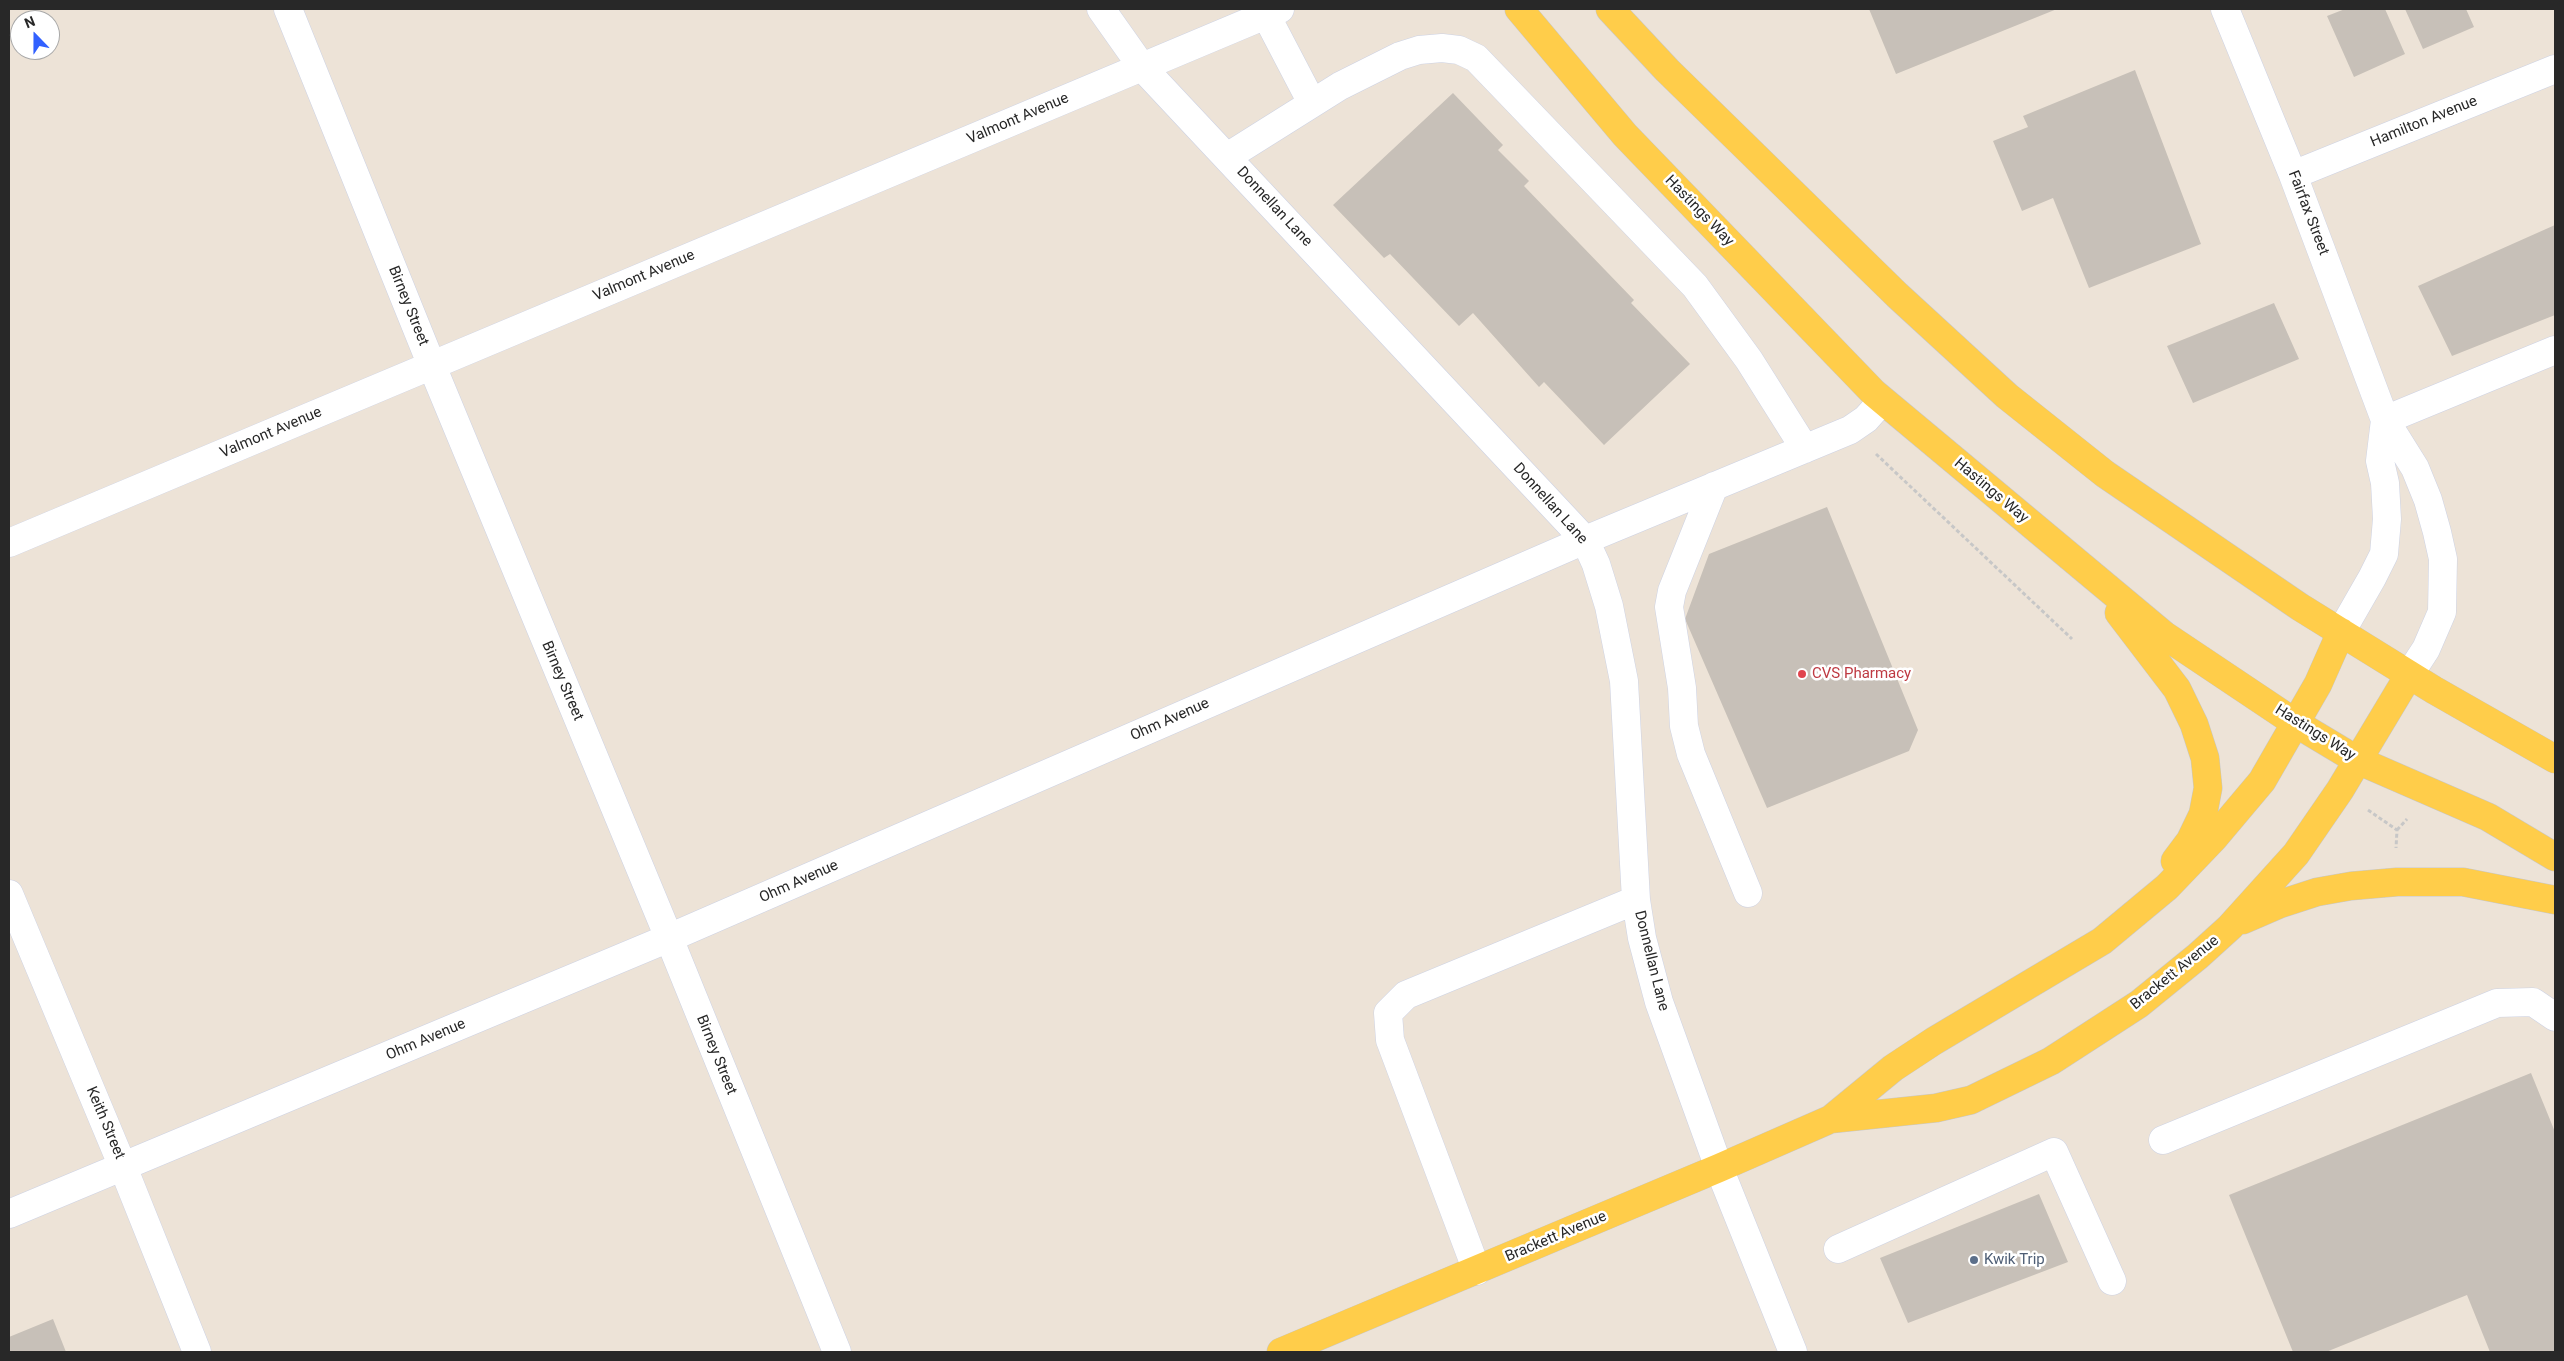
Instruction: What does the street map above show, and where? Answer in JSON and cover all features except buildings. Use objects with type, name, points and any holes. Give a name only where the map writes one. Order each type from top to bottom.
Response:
[{"type":"main road","name":"Hastings Way","points":[[1519,9],[1625,135],[1882,401],[2164,635],[2297,724],[2357,760],[2488,818],[2555,857]]},
{"type":"main road","points":[[1610,9],[1667,70],[1797,199],[2007,396],[2105,474],[2341,632],[2409,675],[2555,759]]},
{"type":"main road","points":[[2072,559],[2131,626],[2177,690],[2200,742],[2205,758],[2208,788],[2203,814],[2190,841],[2161,878],[2102,941]]},
{"type":"main road","name":"Brackett Avenue","points":[[1280,1352],[1476,1271],[1831,1119],[1893,1068],[1934,1041],[2102,941],[2167,887],[2214,838],[2262,781],[2297,724],[2318,684],[2341,632]]},
{"type":"main road","name":"Brackett Avenue","points":[[1831,1119],[1952,1105],[1970,1100],[2022,1076],[2092,1036],[2181,972],[2230,926],[2296,854],[2340,790],[2409,675]]},
{"type":"main road","points":[[2230,926],[2296,898],[2351,886],[2429,880],[2463,882],[2555,900]]},
{"type":"street","name":"Birney Street","points":[[288,9],[432,366],[669,938],[837,1352]]},
{"type":"street","name":"Donnellan Lane","points":[[1101,9],[1142,67],[1585,540],[1596,564],[1609,606],[1624,681],[1636,900],[1642,938],[1660,1002],[1719,1168],[1793,1352]]},
{"type":"street","name":"Fairfax Street","points":[[2225,9],[2293,175],[2385,420],[2415,468],[2428,500],[2443,560],[2442,612],[2426,649],[2409,675]]},
{"type":"street","name":"Valmont Avenue","points":[[9,544],[1273,12]]},
{"type":"street","points":[[1273,12],[1312,103]]},
{"type":"street","points":[[1227,157],[1340,86],[1400,56],[1419,50],[1442,48],[1459,50],[1476,58],[1695,286],[1749,360],[1805,449]]},
{"type":"street","name":"Hamilton Avenue","points":[[2293,175],[2555,69]]},
{"type":"street","points":[[2385,420],[2555,350]]},
{"type":"street","name":"Ohm Avenue","points":[[9,1214],[669,938],[1585,540],[1850,430],[1866,419],[1882,401]]},
{"type":"street","name":"Fairfax Street","points":[[2341,632],[2384,554],[2387,519],[2385,483],[2380,461],[2385,420]]},
{"type":"street","points":[[1714,486],[1672,591],[1669,607],[1682,688],[1684,726],[1692,754],[1748,893]]},
{"type":"street","name":"Keith Street","points":[[9,894],[123,1166],[197,1352]]},
{"type":"street","points":[[1476,1271],[1390,1040],[1388,1013],[1406,995],[1636,900]]},
{"type":"street","points":[[2163,1140],[2497,1003],[2533,1002],[2555,1017]]},
{"type":"street","points":[[1838,1248],[2054,1152],[2112,1281]]},
{"type":"path","points":[[2362,806],[2397,830]]},
{"type":"path","points":[[2395,854],[2397,830],[2411,814]]},
{"type":"place","name":"CVS Pharmacy","points":[[1802,674]]},
{"type":"place","name":"Kwik Trip","points":[[1974,1260]]}]
